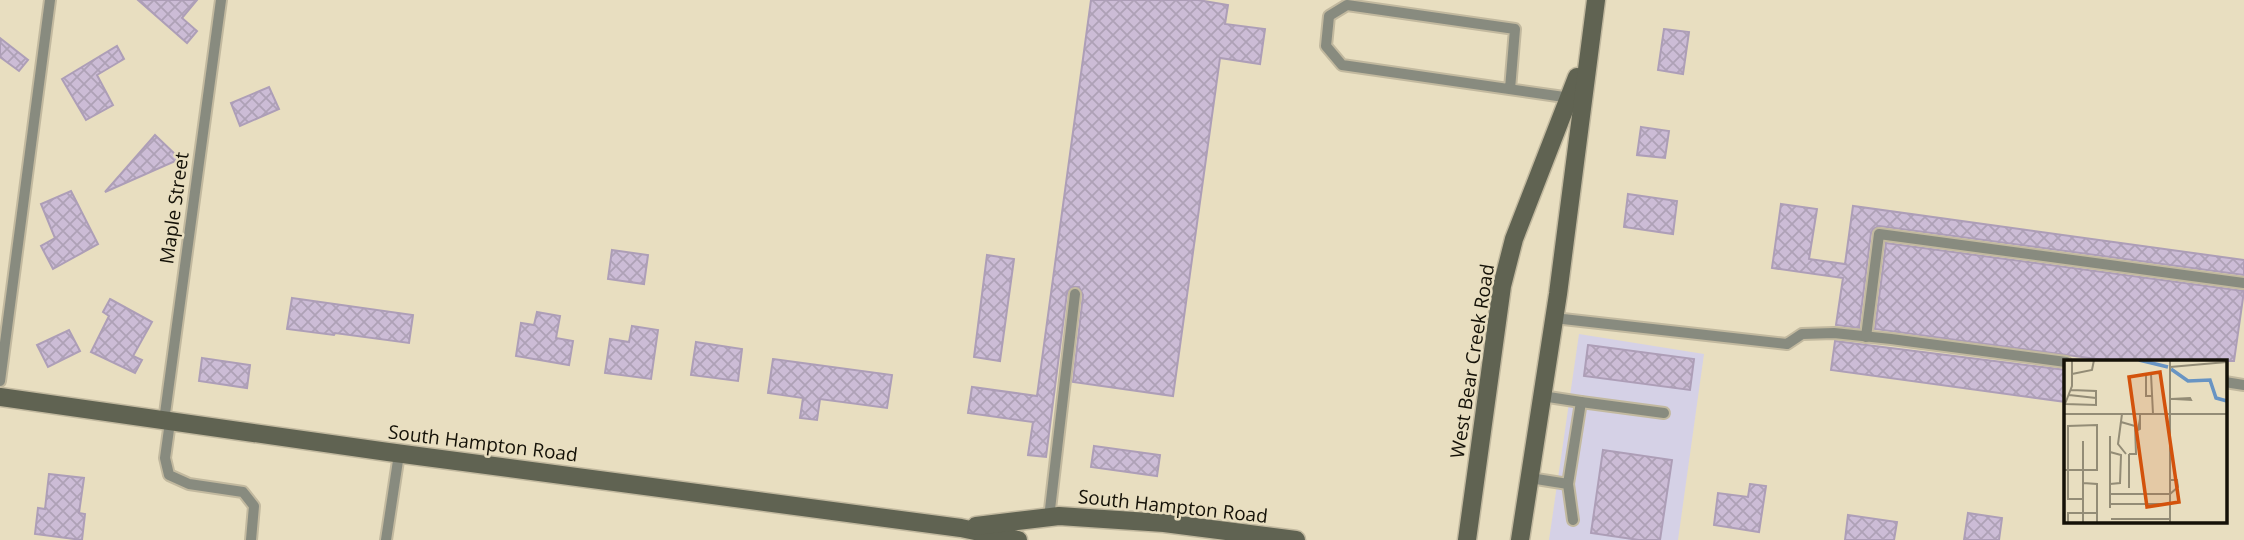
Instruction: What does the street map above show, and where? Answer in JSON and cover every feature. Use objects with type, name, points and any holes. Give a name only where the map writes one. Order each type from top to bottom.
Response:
[{"type":"main road","name":"West Bear Creek Road","points":[[1520,540],[1554,318],[1596,0]]},
{"type":"main road","name":"West Bear Creek Road","points":[[1467,540],[1502,286],[1514,239],[1571,98],[1591,34]]},
{"type":"main road","name":"South Hampton Road","points":[[0,397],[398,454],[961,528],[1018,540]]},
{"type":"main road","name":"South Hampton Road","points":[[961,528],[1059,516],[1164,523],[1296,540]]},
{"type":"lane","points":[[0,381],[50,0]]},
{"type":"lane","name":"Maple Street","points":[[220,0],[167,421],[165,458],[169,475],[188,484],[243,492],[254,506],[251,540]]},
{"type":"lane","points":[[1510,89],[1515,29],[1347,5],[1329,16],[1326,46],[1342,65],[1571,98]]},
{"type":"lane","points":[[1866,337],[1879,234],[2244,284]]},
{"type":"lane","points":[[1049,518],[1075,294]]},
{"type":"lane","points":[[1554,318],[1787,344],[1802,334],[1834,333],[2064,362]]},
{"type":"lane","points":[[2226,382],[2244,385]]},
{"type":"lane","points":[[1542,396],[1664,413]]},
{"type":"lane","points":[[1573,520],[1568,484],[1581,402]]},
{"type":"lane","points":[[386,540],[398,454]]},
{"type":"lane","points":[[1530,478],[1568,484]]},
{"type":"shaded area","points":[[1579,334],[1704,354],[1678,540],[1549,540]]},
{"type":"building","points":[[138,0],[197,0],[182,18],[197,31],[187,43]]},
{"type":"building","points":[[1091,0],[1198,0],[1228,5],[1225,24],[1265,29],[1260,64],[1220,58],[1173,396],[1073,382],[1083,295],[1079,287],[1071,287],[1067,293],[1046,457],[1028,455],[1033,422],[968,413],[972,387],[1037,396]]},
{"type":"building","points":[[1664,29],[1689,32],[1683,74],[1658,70]]},
{"type":"building","points":[[0,38],[28,60],[19,71],[0,57]]},
{"type":"building","points":[[117,46],[124,59],[97,75],[113,105],[86,120],[62,79]]},
{"type":"building","points":[[269,87],[279,109],[240,126],[231,103]]},
{"type":"building","points":[[1641,127],[1669,131],[1665,158],[1637,155]]},
{"type":"building","points":[[155,135],[180,159],[105,192]]},
{"type":"building","points":[[71,191],[98,244],[53,269],[41,246],[55,238],[41,204]]},
{"type":"building","points":[[1628,194],[1677,201],[1673,234],[1624,227]]},
{"type":"building","points":[[1781,204],[1817,209],[1809,259],[1845,264],[1853,206],[2244,260],[2244,275],[1879,226],[1871,233],[1859,328],[1836,325],[1843,278],[1772,268]]},
{"type":"building","points":[[1886,243],[2244,291],[2234,361],[2104,360],[1875,329]]},
{"type":"building","points":[[612,250],[648,255],[644,284],[608,279]]},
{"type":"building","points":[[987,255],[1014,259],[1000,361],[974,357]]},
{"type":"building","points":[[292,298],[413,315],[409,343],[287,329]]},
{"type":"building","points":[[110,299],[152,322],[133,356],[142,360],[135,373],[91,352],[109,316],[103,312]]},
{"type":"building","points":[[537,312],[560,316],[556,338],[573,341],[569,365],[516,356],[521,323],[534,325]]},
{"type":"building","points":[[632,326],[658,330],[651,379],[605,373],[610,339],[629,342]]},
{"type":"building","points":[[69,330],[80,351],[48,367],[37,345]]},
{"type":"building","points":[[1835,341],[2064,370],[2064,402],[1831,370]]},
{"type":"building","points":[[696,342],[742,349],[738,381],[691,375]]},
{"type":"building","points":[[1588,345],[1694,359],[1690,390],[1584,376]]},
{"type":"building","points":[[202,358],[250,365],[247,388],[199,381]]},
{"type":"building","points":[[773,359],[892,375],[887,408],[820,399],[817,420],[800,418],[803,398],[768,393]]},
{"type":"building","points":[[1094,446],[1160,455],[1157,476],[1091,467]]},
{"type":"building","points":[[1603,450],[1672,460],[1660,540],[1639,540],[1591,533]]},
{"type":"building","points":[[49,474],[84,478],[79,513],[85,514],[82,540],[35,534],[38,508],[45,509]]},
{"type":"building","points":[[1750,484],[1766,486],[1759,532],[1714,525],[1718,493],[1748,497]]},
{"type":"building","points":[[1968,513],[2002,518],[1999,540],[1964,540]]},
{"type":"building","points":[[1848,515],[1897,522],[1894,540],[1845,540]]}]
